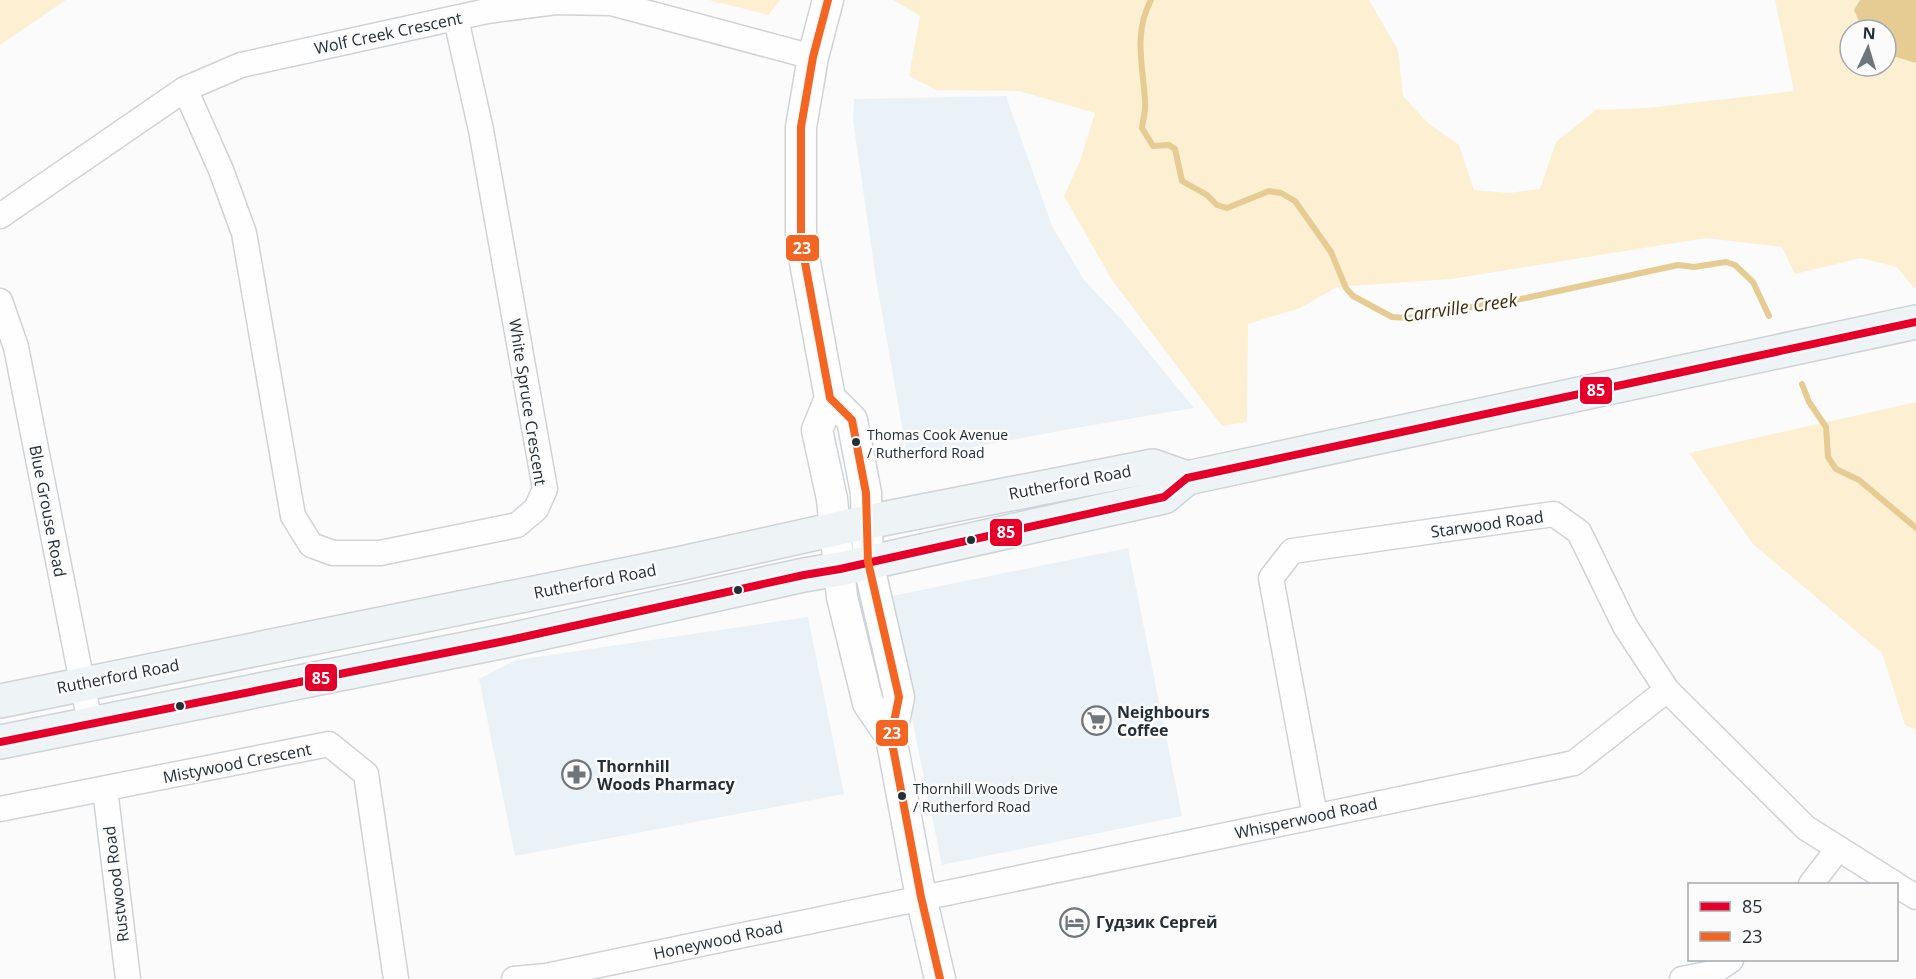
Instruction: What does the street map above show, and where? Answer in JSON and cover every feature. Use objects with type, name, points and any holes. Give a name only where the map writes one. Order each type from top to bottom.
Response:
[{"type":"main road","name":"Rutherford Road","points":[[0,742],[505,641],[854,566],[1164,497],[1188,478],[1916,322]]},
{"type":"main road","name":"Rutherford Road","points":[[0,701],[678,564],[867,522],[1153,466],[1188,478]]},
{"type":"street","points":[[828,0],[813,57],[801,127],[801,241],[830,398],[817,430],[832,499],[835,530],[854,566]]},
{"type":"street","name":"Wolf Creek Crescent","points":[[0,216],[185,89],[241,66],[487,11],[556,2],[611,3],[813,57]]},
{"type":"street","name":"White Spruce Crescent","points":[[185,89],[221,170],[244,233],[293,516],[311,545],[333,553],[380,553],[517,525],[536,509],[544,489],[481,130],[456,19]]},
{"type":"street","name":"Blue Grouse Road","points":[[0,300],[16,347],[90,723]]},
{"type":"street","points":[[830,398],[852,420],[866,493],[867,522],[842,597],[868,703],[891,737],[921,897],[940,979]]},
{"type":"street","name":"Starwood Road","points":[[1315,816],[1271,578],[1292,551],[1554,514],[1579,532],[1625,626],[1667,690],[1806,828],[1893,883]]},
{"type":"street","name":"Whisperwood Road","points":[[921,897],[1574,763],[1667,690]]},
{"type":"street","name":"Mistywood Crescent","points":[[0,809],[329,744],[366,774],[396,979]]},
{"type":"street","name":"Rustwood Road","points":[[105,789],[128,979]]},
{"type":"street","points":[[1812,883],[1838,849]]},
{"type":"street","name":"Starwood Road","points":[[1898,886],[1916,897]]},
{"type":"street","name":"Honeywood Road","points":[[514,979],[546,976],[921,897]]},
{"type":"street","points":[[1682,979],[1712,973],[1730,961]]},
{"type":"shaded area","points":[[0,0],[66,0],[0,45]]},
{"type":"shaded area","points":[[709,0],[780,0],[769,15]]},
{"type":"shaded area","points":[[893,0],[1369,0],[1398,50],[1403,96],[1428,123],[1459,145],[1474,190],[1509,193],[1540,189],[1556,142],[1596,110],[1648,108],[1794,91],[1775,0],[1916,0],[1916,287],[1914,288],[1897,267],[1861,258],[1795,274],[1782,247],[1706,238],[1451,279],[1337,287],[1300,308],[1248,324],[1247,422],[1222,426],[1112,280],[1064,196],[1080,161],[1095,113],[1019,91],[937,90],[909,76],[920,16]]},
{"type":"shaded area","points":[[1860,0],[1916,0],[1916,63],[1898,58],[1898,18],[1858,18],[1854,10]]},
{"type":"shaded area","points":[[1006,96],[1052,226],[1084,280],[1122,320],[1194,408],[908,460],[876,279],[853,120],[854,99]]},
{"type":"shaded area","points":[[1916,402],[1916,730],[1905,725],[1882,653],[1753,544],[1689,453]]},
{"type":"shaded area","points":[[1128,548],[1182,816],[942,865],[887,597]]},
{"type":"shaded area","points":[[808,617],[844,794],[515,856],[479,679],[516,660]]},
{"type":"waterway","name":"Carrville Creek","points":[[1151,0],[1142,25],[1140,50],[1145,104],[1142,128],[1153,146],[1169,145],[1175,149],[1182,181],[1207,195],[1217,205],[1227,208],[1269,191],[1281,193],[1295,201],[1331,252],[1346,288],[1353,296],[1392,317],[1408,318],[1526,298],[1678,265],[1694,267],[1726,262],[1735,265],[1753,282],[1769,316]]},
{"type":"waterway","name":"Carrville Creek","points":[[1802,384],[1809,402],[1826,427],[1828,457],[1836,469],[1859,480],[1916,528]]},
{"type":"transit line","name":"23","points":[[828,0],[813,57],[801,127],[801,241],[830,398],[852,420],[866,493],[868,562],[899,697],[891,737],[921,897],[940,979]]},
{"type":"transit line","name":"85","points":[[0,742],[505,641],[840,569],[1164,497],[1187,478],[1916,322]]},
{"type":"place","name":"Thomas Cook Avenue / Rutherford Road","points":[[856,442]]},
{"type":"place","name":"Neighbours Coffee","points":[[1096,721]]},
{"type":"place","name":"Thornhill Woods Pharmacy","points":[[576,775]]},
{"type":"place","name":"Thornhill Woods Drive / Rutherford Road","points":[[902,796]]},
{"type":"place","name":"Гудзик Сергей","points":[[1075,922]]}]
